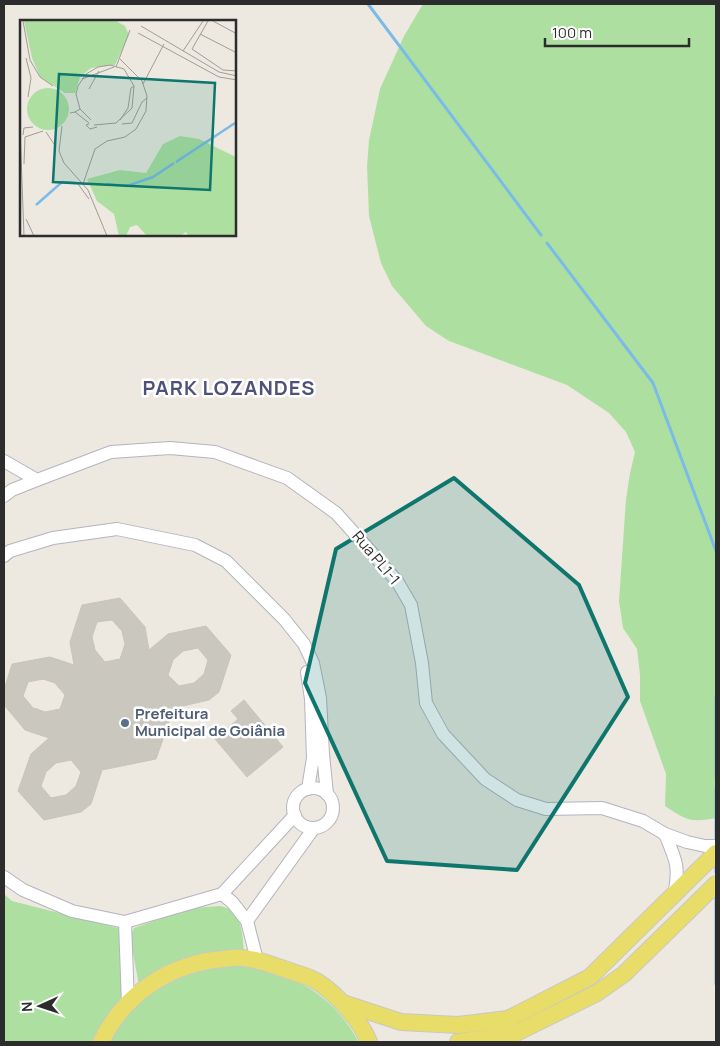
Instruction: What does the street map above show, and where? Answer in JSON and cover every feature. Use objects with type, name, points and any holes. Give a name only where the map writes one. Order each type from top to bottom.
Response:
[{"type":"main road","points":[[342,1003],[401,1022],[458,1025],[508,1019],[590,977],[716,854]]},
{"type":"main road","points":[[458,1042],[514,1034],[596,993],[624,974],[716,884]]},
{"type":"main road","points":[[101,1042],[109,1025],[138,993],[169,973],[204,960],[241,957],[257,960],[312,979],[342,1003],[370,1042]]},
{"type":"street","name":"Rua PL1-1","points":[[4,496],[12,490],[111,452],[170,448],[215,452],[287,478],[336,513],[397,581],[410,604],[422,663],[426,703],[443,734],[485,779],[516,800],[546,809],[602,808],[643,821],[665,834],[687,842],[705,846],[716,846]]},
{"type":"street","points":[[4,461],[37,480]]},
{"type":"street","points":[[4,556],[10,551],[53,538],[117,529],[195,545],[226,561],[284,619],[298,639],[305,658],[311,699],[313,758],[308,789]]},
{"type":"street","points":[[298,639],[304,644],[313,663],[320,698],[327,794]]},
{"type":"street","points":[[247,921],[314,828],[324,824],[332,813],[331,800],[327,794],[321,790],[308,789],[297,796],[293,809],[302,824],[314,828]]},
{"type":"street","points":[[4,877],[23,890],[72,912],[124,922],[222,894],[295,815]]},
{"type":"street","points":[[665,834],[677,863],[678,877],[674,895]]},
{"type":"street","points":[[222,894],[232,902],[247,921],[257,960]]},
{"type":"street","points":[[124,922],[128,1004]]},
{"type":"highlighted area","points":[[454,478],[579,585],[628,697],[517,870],[387,861],[305,683],[336,549]]},
{"type":"green space","points":[[423,4],[716,4],[716,818],[689,819],[665,806],[666,774],[640,701],[637,649],[623,628],[619,601],[626,499],[635,452],[626,432],[609,413],[567,385],[449,341],[426,326],[392,286],[381,263],[369,216],[367,166],[369,140],[380,89],[404,36]]},
{"type":"green space","points":[[4,894],[12,901],[118,928],[123,937],[121,999],[93,1042],[4,1042]]},
{"type":"green space","points":[[220,906],[232,910],[236,914],[242,931],[244,954],[139,985],[130,938],[134,928],[191,908]]},
{"type":"green space","points":[[228,965],[246,965],[261,968],[304,985],[335,1009],[359,1042],[106,1042],[115,1028],[146,994],[186,973]]},
{"type":"building","points":[[120,598],[145,627],[149,650],[168,634],[206,626],[231,655],[219,692],[209,700],[174,708],[156,759],[102,770],[91,804],[81,812],[44,820],[18,791],[31,754],[49,738],[25,730],[4,705],[4,690],[12,664],[50,657],[74,665],[70,642],[82,605]],"holes":[[[112,620],[122,631],[125,644],[120,659],[105,662],[95,650],[92,637],[97,622]],[[198,648],[208,660],[204,674],[194,683],[179,686],[168,675],[173,660],[183,651]],[[43,679],[55,683],[65,695],[60,709],[45,712],[33,708],[23,696],[28,682]],[[71,760],[81,772],[76,786],[66,795],[51,798],[41,786],[46,772],[56,763]]]},
{"type":"building","points":[[244,700],[283,747],[247,777],[215,739],[238,719],[231,711]]},
{"type":"waterway","points":[[368,4],[541,235]]},
{"type":"waterway","points":[[547,243],[653,383],[716,551]]},
{"type":"waterway","points":[[716,696],[716,777]]},
{"type":"waterway","points":[[716,788],[716,842]]},
{"type":"waterway","points":[[716,862],[716,872]]},
{"type":"waterway","points":[[716,892],[716,984]]},
{"type":"place","name":"Prefeitura Municipal de Goiânia","points":[[125,723]]},
{"type":"district","name":"PARK LOZANDES","points":[[229,388]]}]
